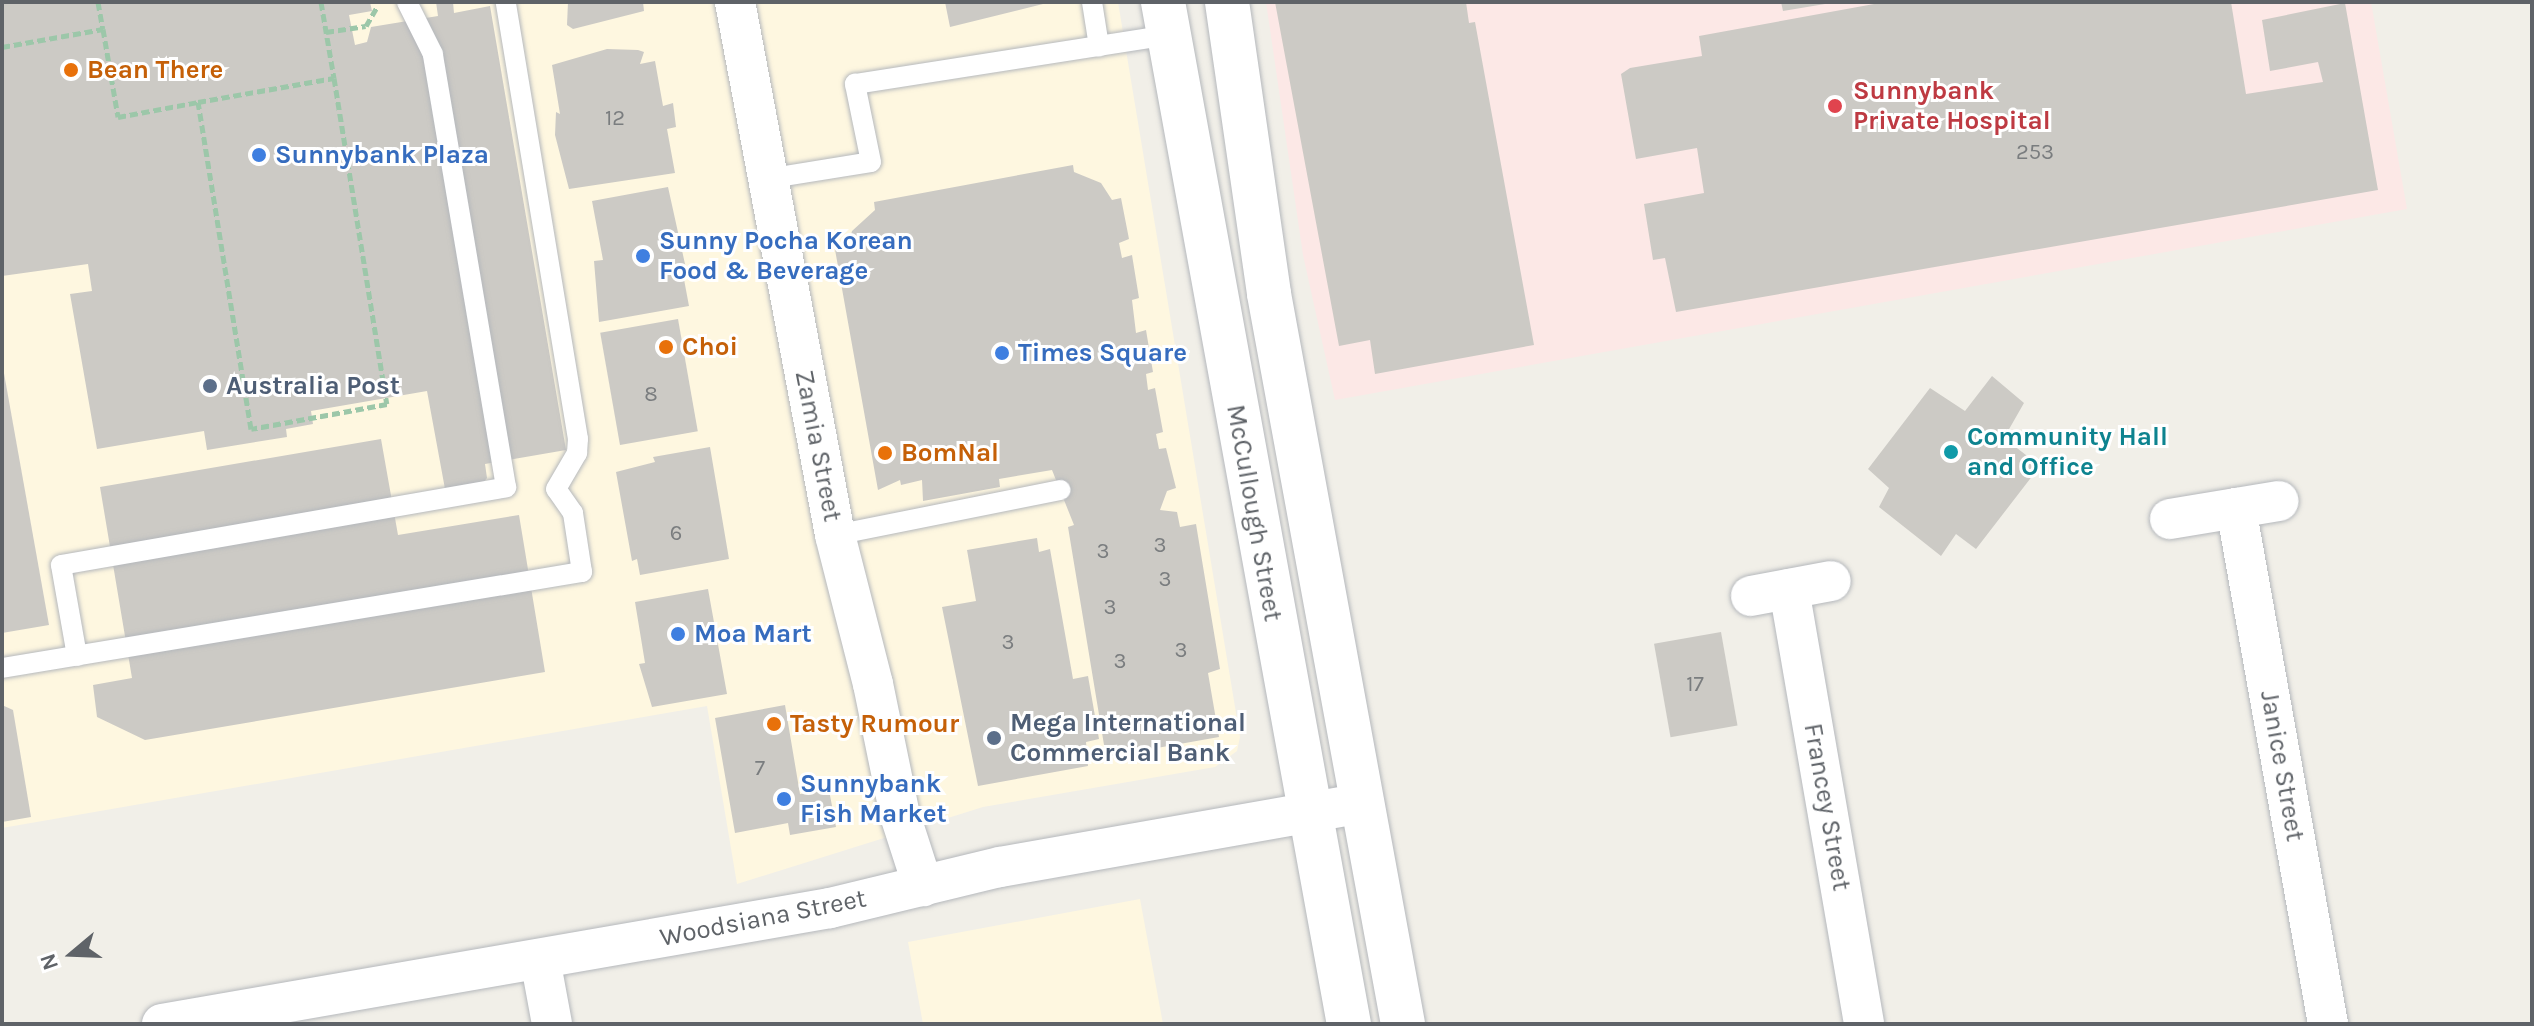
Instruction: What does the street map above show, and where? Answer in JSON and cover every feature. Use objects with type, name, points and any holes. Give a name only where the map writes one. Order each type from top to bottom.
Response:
[{"type":"main road","name":"McCullough Street","points":[[1227,2],[1269,294],[1403,1024]]},
{"type":"main road","name":"McCullough Street","points":[[1166,19],[1349,1024]]},
{"type":"street","name":"Zamia Street","points":[[735,2],[835,535],[873,684],[900,815],[923,886]]},
{"type":"street","points":[[2170,519],[2279,501]]},
{"type":"street","name":"Janice Street","points":[[2236,508],[2328,1024]]},
{"type":"street","name":"Francey Street","points":[[1831,581],[1770,593],[1864,1024]]},
{"type":"street","name":"Woodsiana Street","points":[[162,1024],[830,908],[923,886],[1362,803]]},
{"type":"street","points":[[540,959],[552,1024]]},
{"type":"lane","points":[[77,656],[61,565],[506,487],[433,54],[407,2]]},
{"type":"lane","points":[[2,668],[582,572],[573,513],[556,489],[577,453],[578,439],[506,2]]},
{"type":"lane","points":[[1092,2],[1099,46]]},
{"type":"lane","points":[[766,179],[871,162],[855,84],[1099,46],[1166,19]]},
{"type":"lane","points":[[835,535],[1061,490]]},
{"type":"path","points":[[98,2],[118,117],[334,78]]},
{"type":"path","points":[[198,102],[251,429],[387,404],[321,2]]},
{"type":"path","points":[[326,32],[366,26],[378,13],[376,2]]},
{"type":"path","points":[[2,47],[103,29]]},
{"type":"shaded area","points":[[2,2],[1118,2],[1240,737],[1237,751],[1215,767],[983,807],[737,884],[707,706],[2,828]]},
{"type":"shaded area","name":"Sunnybank Private Hospital","points":[[1266,2],[2371,2],[2407,209],[1335,400],[1303,255]]},
{"type":"shaded area","points":[[1140,899],[1163,1024],[923,1024],[908,942]]},
{"type":"building","name":"Sunnybank Plaza","points":[[2,2],[370,2],[372,11],[349,15],[355,45],[367,42],[371,27],[438,16],[436,2],[453,2],[454,13],[490,6],[566,450],[485,464],[487,478],[482,484],[445,489],[427,391],[311,411],[313,424],[286,429],[287,437],[207,450],[204,431],[97,449],[70,294],[92,291],[88,264],[2,276]]},
{"type":"building","points":[[568,2],[643,2],[644,11],[573,29],[567,25]]},
{"type":"building","points":[[945,2],[1047,2],[1047,3],[950,27]]},
{"type":"building","points":[[1275,2],[1466,2],[1469,23],[1475,22],[1534,345],[1375,374],[1370,340],[1339,346]]},
{"type":"building","points":[[1781,2],[1825,2],[1825,4],[1783,11]]},
{"type":"building","points":[[1885,2],[2231,2],[2246,94],[2323,82],[2318,62],[2270,71],[2262,20],[2345,3],[2378,190],[1676,312],[1665,258],[1653,260],[1644,204],[1704,193],[1697,148],[1636,159],[1621,74],[1630,68],[1702,56],[1699,36]]},
{"type":"building","points":[[607,49],[644,52],[640,64],[655,61],[663,106],[673,103],[676,127],[667,129],[675,173],[569,189],[555,135],[556,112],[560,114],[552,65]]},
{"type":"building","name":"Times Square","points":[[1073,165],[1074,172],[1101,183],[1112,200],[1121,198],[1129,239],[1119,243],[1122,258],[1132,255],[1139,298],[1132,300],[1136,333],[1146,330],[1153,372],[1146,374],[1148,390],[1155,388],[1163,432],[1156,434],[1159,449],[1166,448],[1176,488],[1167,491],[1160,510],[1177,512],[1180,527],[1196,524],[1220,669],[1208,673],[1219,737],[1106,757],[1068,527],[1074,525],[1052,470],[999,479],[1000,487],[923,501],[922,480],[901,485],[900,480],[878,490],[834,244],[849,243],[852,231],[875,210],[874,202]]},
{"type":"building","name":"Sunny Pocha Korean Food & Beverage","points":[[668,187],[687,273],[683,274],[689,306],[599,322],[594,261],[603,260],[592,201]]},
{"type":"building","points":[[678,319],[698,431],[620,445],[600,333]]},
{"type":"building","points":[[2,362],[49,625],[2,633]]},
{"type":"building","name":"Community Hall and Office","points":[[1992,376],[2024,403],[2004,438],[2040,466],[1976,549],[1956,534],[1941,556],[1879,507],[1889,488],[1868,469],[1930,388],[1965,411]]},
{"type":"building","points":[[381,439],[398,535],[519,515],[545,672],[145,740],[97,717],[93,685],[132,678],[100,487]]},
{"type":"building","points":[[710,447],[729,559],[640,575],[637,559],[632,561],[616,472],[655,462],[653,457]]},
{"type":"building","points":[[1037,538],[1039,552],[1050,549],[1073,679],[1088,676],[1099,739],[1086,742],[1088,766],[978,786],[942,607],[976,601],[967,550]]},
{"type":"building","name":"Moa Mart","points":[[708,589],[727,694],[652,707],[639,664],[645,663],[635,602]]},
{"type":"building","points":[[1721,632],[1737,726],[1671,737],[1654,644]]},
{"type":"building","points":[[2,705],[13,710],[31,817],[2,822]]},
{"type":"building","points":[[785,705],[800,794],[829,790],[836,827],[790,835],[788,823],[735,833],[715,718]]},
{"type":"place","name":"Bean There","points":[[71,70]]},
{"type":"place","name":"Sunnybank Private Hospital","points":[[1835,106]]},
{"type":"place","name":"Sunnybank Plaza","points":[[259,155]]},
{"type":"place","name":"Sunny Pocha Korean Food & Beverage","points":[[643,256]]},
{"type":"place","name":"Choi","points":[[666,347]]},
{"type":"place","name":"Times Square","points":[[1002,353]]},
{"type":"place","name":"Australia Post","points":[[210,386]]},
{"type":"place","name":"Community Hall and Office","points":[[1951,452]]},
{"type":"place","name":"BomNal","points":[[885,453]]},
{"type":"place","name":"Moa Mart","points":[[678,634]]},
{"type":"place","name":"Tasty Rumour","points":[[774,724]]},
{"type":"place","name":"Mega International Commercial Bank","points":[[994,738]]},
{"type":"place","name":"Sunnybank Fish Market","points":[[784,799]]}]
